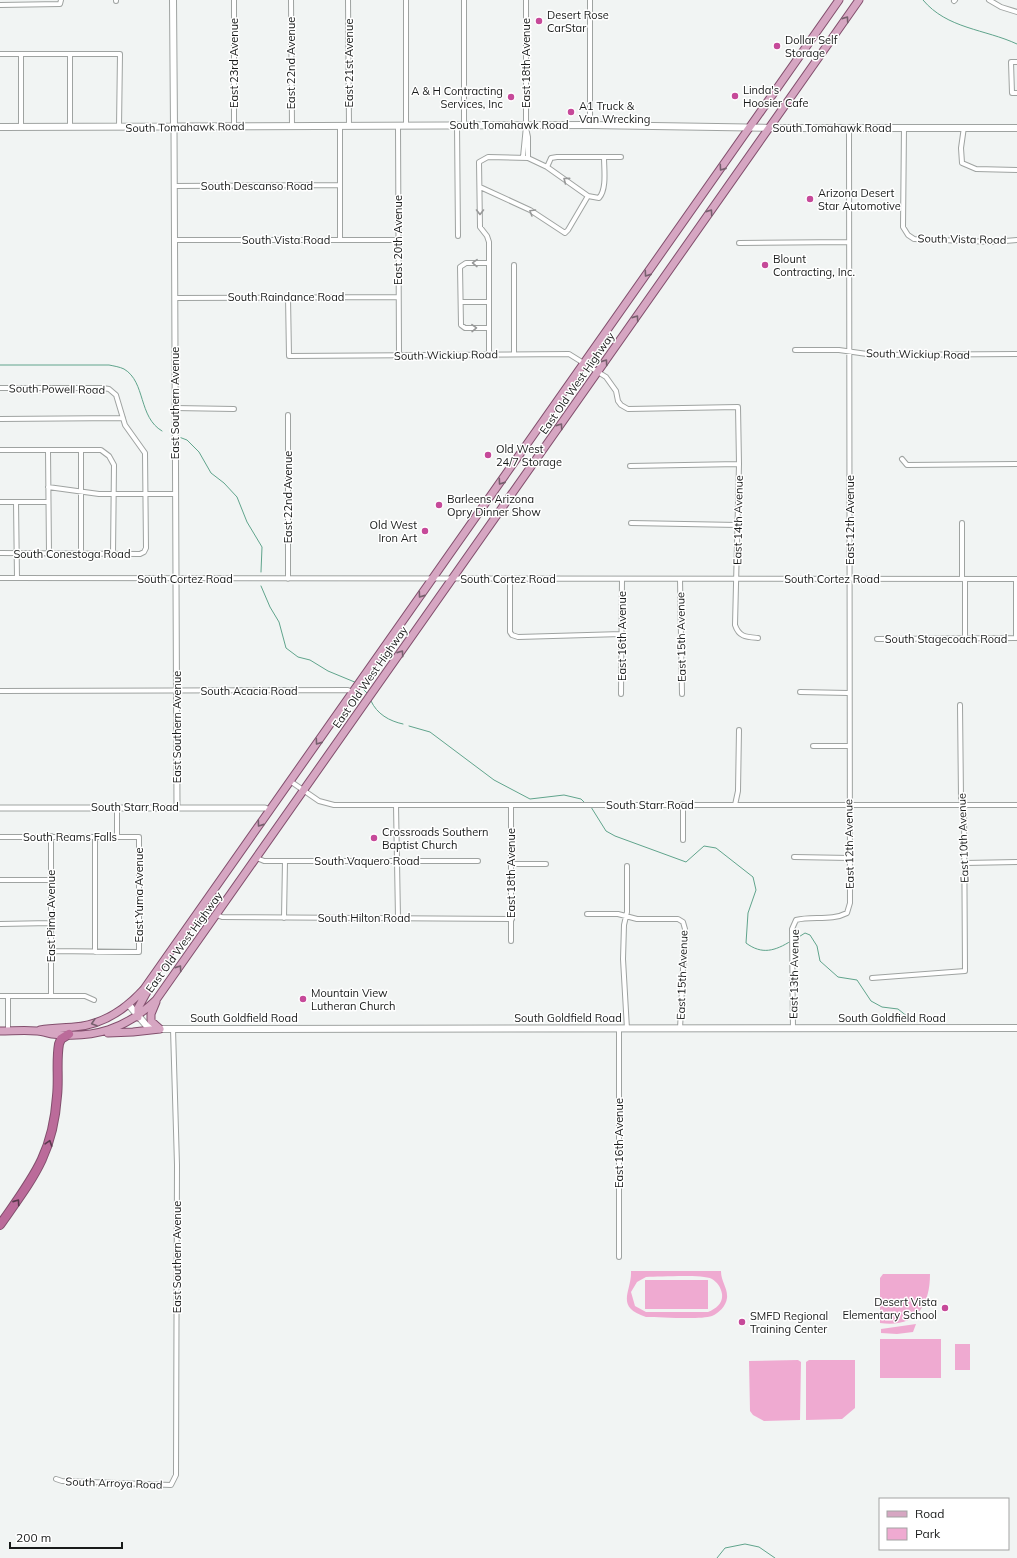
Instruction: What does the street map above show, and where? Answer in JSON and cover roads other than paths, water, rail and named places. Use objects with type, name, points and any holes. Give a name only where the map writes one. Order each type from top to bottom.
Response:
[{"type":"highway","points":[[0,1225],[33,1178],[47,1150],[58,1095],[59,1044],[61,1039],[69,1034]]},
{"type":"main road","name":"East Southern Avenue","points":[[173,0],[174,127]]},
{"type":"main road","name":"East Old West Highway","points":[[38,1031],[53,1028],[86,1026],[110,1017],[129,1005],[144,989],[840,0]]},
{"type":"main road","name":"East Old West Highway","points":[[38,1031],[69,1034],[95,1033],[126,1024],[138,1016],[156,1000],[859,0]]},
{"type":"main road","name":"South Tomahawk Road","points":[[0,127],[590,125],[750,128],[1017,128]]},
{"type":"main road","points":[[138,1016],[139,1005],[163,963]]},
{"type":"main road","points":[[156,1000],[150,1018],[153,1024],[160,1029]]},
{"type":"main road","name":"South Goldfield Road","points":[[129,1005],[146,1025],[160,1029],[1017,1028]]},
{"type":"main road","points":[[95,1033],[133,1032],[160,1029]]},
{"type":"main road","points":[[0,1031],[38,1031]]},
{"type":"street","name":"East 23rd Avenue","points":[[234,0],[234,126]]},
{"type":"street","name":"East 22nd Avenue","points":[[291,0],[292,126]]},
{"type":"street","name":"East 21st Avenue","points":[[348,0],[349,126]]},
{"type":"street","points":[[406,0],[406,126]]},
{"type":"street","points":[[458,236],[464,0]]},
{"type":"street","name":"East 18th Avenue","points":[[525,158],[526,0]]},
{"type":"street","points":[[590,0],[590,125]]},
{"type":"street","points":[[989,0],[1001,7],[1017,12]]},
{"type":"street","points":[[0,5],[60,2]]},
{"type":"street","points":[[0,54],[120,54],[119,127]]},
{"type":"street","points":[[21,54],[21,127]]},
{"type":"street","points":[[70,54],[70,127]]},
{"type":"street","points":[[1017,62],[1011,62],[1012,93],[1017,93]]},
{"type":"street","points":[[340,126],[340,240]]},
{"type":"street","name":"East 20th Avenue","points":[[398,126],[398,354]]},
{"type":"street","name":"East Southern Avenue","points":[[174,127],[177,807]]},
{"type":"street","points":[[964,127],[961,148],[962,163],[976,169],[1017,170]]},
{"type":"street","name":"East 12th Avenue","points":[[796,920],[840,916],[847,913],[850,903],[848,746],[850,579],[849,128]]},
{"type":"street","name":"South Vista Road","points":[[904,128],[902,227],[908,235],[914,239],[994,242],[1017,240]]},
{"type":"street","points":[[488,354],[489,302],[487,236],[480,227],[481,160],[488,157],[525,158],[548,167],[588,196],[600,198],[603,189],[604,157]]},
{"type":"street","points":[[548,167],[551,158],[557,157],[622,157]]},
{"type":"street","name":"South Descanso Road","points":[[174,186],[340,185]]},
{"type":"street","points":[[480,187],[530,210],[565,233],[588,196]]},
{"type":"street","name":"South Vista Road","points":[[174,240],[398,240]]},
{"type":"street","points":[[739,243],[849,242]]},
{"type":"street","points":[[488,263],[466,263],[462,265],[461,302],[461,325],[466,328],[488,328]]},
{"type":"street","points":[[514,265],[514,354]]},
{"type":"street","name":"South Wickiup Road","points":[[288,297],[288,356],[387,356],[398,354],[569,354],[597,373],[606,377],[612,383],[618,401],[621,405],[628,409],[738,407]]},
{"type":"street","name":"South Raindance Road","points":[[175,298],[398,297]]},
{"type":"street","points":[[461,302],[489,302]]},
{"type":"street","name":"South Wickiup Road","points":[[795,350],[849,351],[874,355],[1017,354]]},
{"type":"street","name":"South Powell Road","points":[[0,388],[103,388],[113,392],[118,399],[123,418]]},
{"type":"street","name":"East 14th Avenue","points":[[738,407],[739,464],[735,625],[737,633],[743,636],[758,638]]},
{"type":"street","points":[[175,408],[234,409]]},
{"type":"street","name":"East 22nd Avenue","points":[[288,415],[288,579]]},
{"type":"street","points":[[0,419],[123,418],[125,425],[145,453],[145,494]]},
{"type":"street","points":[[0,450],[101,450],[109,456],[114,465],[113,554]]},
{"type":"street","points":[[48,450],[49,553]]},
{"type":"street","points":[[81,450],[81,553]]},
{"type":"street","points":[[902,459],[907,465],[1017,464]]},
{"type":"street","points":[[630,466],[739,464]]},
{"type":"street","points":[[48,487],[81,492],[114,494],[176,494]]},
{"type":"street","name":"South Conestoga Road","points":[[0,554],[113,554],[144,552],[146,548],[145,494]]},
{"type":"street","points":[[0,502],[48,502]]},
{"type":"street","points":[[16,502],[17,578]]},
{"type":"street","points":[[962,522],[964,639]]},
{"type":"street","points":[[631,523],[738,525]]},
{"type":"street","name":"South Cortez Road","points":[[0,578],[1017,579]]},
{"type":"street","points":[[510,579],[510,632],[512,635],[518,637],[622,634]]},
{"type":"street","name":"East 16th Avenue","points":[[622,579],[622,694]]},
{"type":"street","name":"East 15th Avenue","points":[[680,579],[682,694]]},
{"type":"street","name":"South Stagecoach Road","points":[[877,639],[1016,638],[1017,579]]},
{"type":"street","name":"South Acacia Road","points":[[0,691],[348,690],[356,687]]},
{"type":"street","points":[[800,692],[848,693]]},
{"type":"street","name":"East 10th Avenue","points":[[872,978],[965,971],[965,863],[960,705]]},
{"type":"street","points":[[735,805],[738,791],[739,730]]},
{"type":"street","points":[[813,746],[848,746]]},
{"type":"street","name":"South Starr Road","points":[[290,781],[319,801],[329,804],[1017,805]]},
{"type":"street","points":[[683,804],[683,840]]},
{"type":"street","points":[[396,805],[398,918]]},
{"type":"street","name":"East 18th Avenue","points":[[511,805],[511,941]]},
{"type":"street","points":[[117,807],[117,837]]},
{"type":"street","name":"South Starr Road","points":[[0,808],[177,807],[265,808],[270,810]]},
{"type":"street","name":"East Pima Avenue","points":[[51,836],[51,995]]},
{"type":"street","name":"South Reams Falls","points":[[0,837],[139,837]]},
{"type":"street","points":[[51,951],[95,952],[95,837]]},
{"type":"street","name":"East Yuma Avenue","points":[[95,952],[139,952],[139,837]]},
{"type":"street","points":[[794,857],[850,858]]},
{"type":"street","name":"South Vaquero Road","points":[[256,858],[264,861],[478,861]]},
{"type":"street","points":[[284,918],[285,861]]},
{"type":"street","points":[[965,863],[1016,862]]},
{"type":"street","points":[[511,864],[546,864]]},
{"type":"street","points":[[627,866],[624,959],[627,1028]]},
{"type":"street","points":[[0,880],[51,880]]},
{"type":"street","points":[[587,914],[618,914],[626,916]]},
{"type":"street","name":"South Hilton Road","points":[[217,915],[222,917],[284,918],[512,919]]},
{"type":"street","name":"East 15th Avenue","points":[[626,916],[637,919],[678,919],[683,922],[685,929],[680,1029]]},
{"type":"street","name":"East 13th Avenue","points":[[793,1029],[792,929],[796,920]]},
{"type":"street","points":[[0,924],[51,923]]},
{"type":"street","points":[[0,996],[85,996],[94,1000]]},
{"type":"street","points":[[8,996],[8,1031]]},
{"type":"street","name":"East 16th Avenue","points":[[619,1028],[619,1257]]},
{"type":"street","name":"East Southern Avenue","points":[[171,1485],[176,1475],[177,1181],[173,1029]]},
{"type":"street","name":"South Arroya Road","points":[[56,1479],[62,1481],[171,1485]]},
{"type":"waterway","points":[[923,0],[933,10],[955,23],[1017,44]]},
{"type":"waterway","points":[[0,365],[109,365],[122,368],[131,375],[136,382],[149,417],[154,425],[162,431]]},
{"type":"waterway","points":[[179,437],[187,440],[199,452],[211,473],[224,483],[237,497],[247,522],[262,547],[261,572]]},
{"type":"waterway","points":[[261,586],[270,607],[279,622],[286,648],[298,657],[310,660],[328,671],[357,683]]},
{"type":"waterway","points":[[360,686],[368,694]]},
{"type":"waterway","points":[[371,701],[377,710],[384,716],[403,724]]},
{"type":"waterway","points":[[409,726],[430,732],[494,780],[530,799],[564,795],[581,799],[585,803]]},
{"type":"waterway","points":[[591,807],[606,831],[615,836],[686,862],[704,846],[716,848],[753,877],[756,890],[748,913],[746,943],[758,949],[768,950],[774,949],[791,941]]},
{"type":"waterway","points":[[794,940],[805,933],[810,935],[817,946],[820,961],[838,977],[857,980],[871,1001],[882,1007],[898,1009],[908,1017]]},
{"type":"waterway","points":[[717,1558],[725,1548],[745,1544],[759,1547],[775,1558]]},
{"type":"place","name":"Desert Rose CarStar","points":[[539,21]]},
{"type":"place","name":"Dollar Self Storage","points":[[777,46]]},
{"type":"place","name":"Linda's Hoosier Cafe","points":[[735,96]]},
{"type":"place","name":"A & H Contracting Services, Inc","points":[[511,97]]},
{"type":"place","name":"A1 Truck & Van Wrecking","points":[[571,112]]},
{"type":"place","name":"Arizona Desert Star Automotive","points":[[810,199]]},
{"type":"place","name":"Blount Contracting, Inc.","points":[[765,265]]},
{"type":"place","name":"Old West 24/7 Storage","points":[[488,455]]},
{"type":"place","name":"Barleens Arizona Opry Dinner Show","points":[[439,505]]},
{"type":"place","name":"Old West Iron Art","points":[[425,531]]},
{"type":"place","name":"Crossroads Southern Baptist Church","points":[[374,838]]},
{"type":"place","name":"Mountain View Lutheran Church","points":[[303,999]]},
{"type":"place","name":"Desert Vista Elementary School","points":[[945,1308]]},
{"type":"place","name":"SMFD Regional Training Center","points":[[742,1322]]}]
